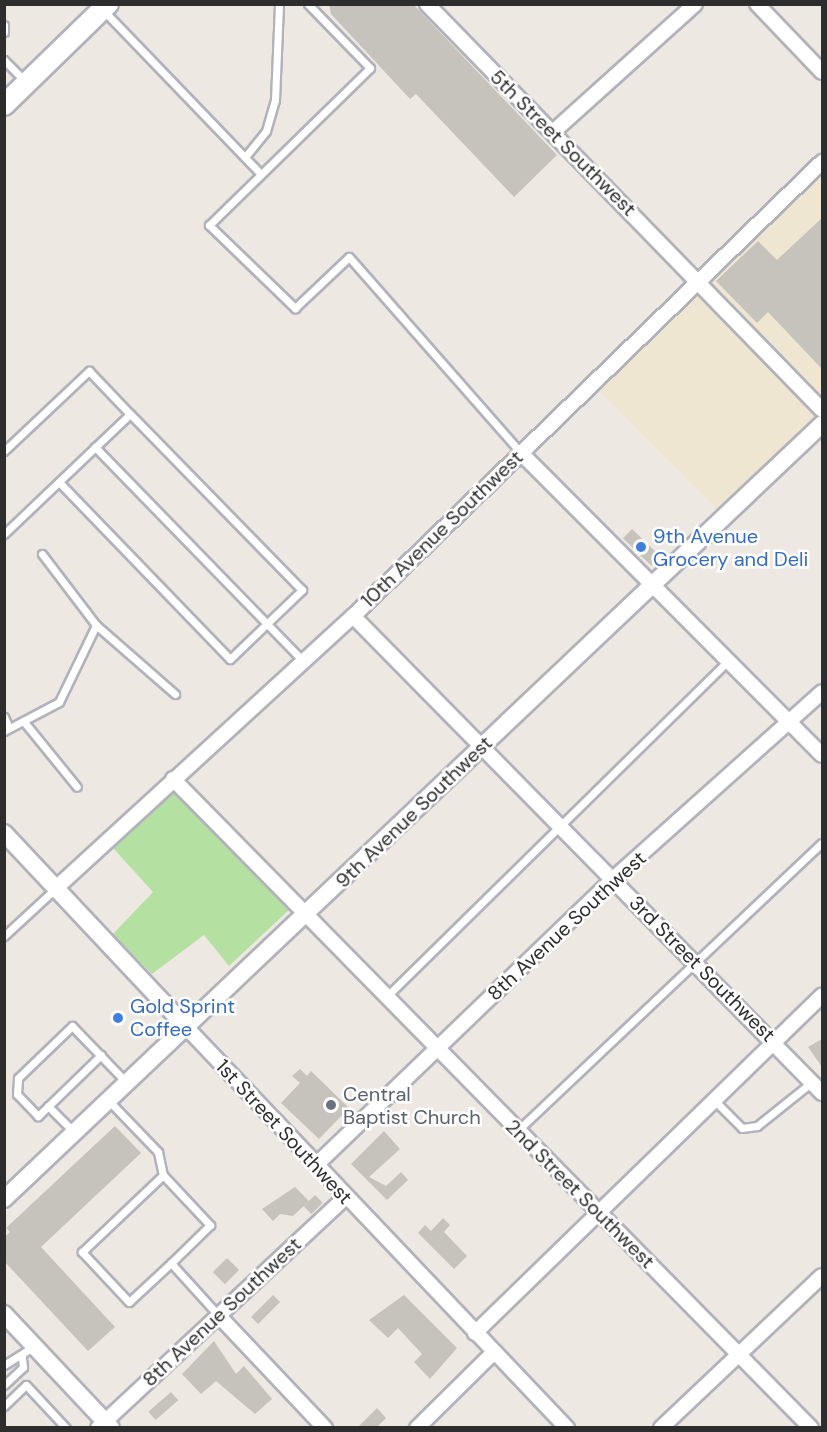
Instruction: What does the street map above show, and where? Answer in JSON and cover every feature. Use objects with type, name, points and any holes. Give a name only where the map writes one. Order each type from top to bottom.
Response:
[{"type":"main road","points":[[4,105],[103,6]]},
{"type":"street","name":"5th Street Southwest","points":[[427,4],[700,280],[822,410]]},
{"type":"street","points":[[553,132],[695,4]]},
{"type":"street","points":[[757,4],[822,72]]},
{"type":"street","name":"10th Avenue Southwest","points":[[55,889],[353,616],[822,162]]},
{"type":"street","name":"9th Avenue Southwest","points":[[4,1199],[822,424]]},
{"type":"street","points":[[521,453],[822,755]]},
{"type":"street","name":"3rd Street Southwest","points":[[353,616],[560,827],[696,960],[822,1093]]},
{"type":"street","name":"8th Avenue Southwest","points":[[316,1165],[613,879],[822,692]]},
{"type":"street","name":"2nd Street Southwest","points":[[173,779],[308,913],[517,1131],[811,1428]]},
{"type":"street","name":"1st Street Southwest","points":[[8,844],[55,889],[567,1428]]},
{"type":"street","points":[[476,1333],[601,1215],[822,995]]},
{"type":"street","name":"8th Avenue Southwest","points":[[104,1425],[218,1315],[346,1197]]},
{"type":"street","points":[[661,1428],[822,1276]]},
{"type":"street","points":[[4,1314],[28,1352],[104,1425]]},
{"type":"street","points":[[218,1315],[325,1428]]},
{"type":"street","points":[[417,1428],[494,1352]]},
{"type":"lane","points":[[245,158],[266,131],[275,100],[279,4]]},
{"type":"lane","points":[[308,4],[370,68],[209,225],[295,308],[349,257],[521,453]]},
{"type":"lane","points":[[103,6],[261,174]]},
{"type":"lane","points":[[4,25],[4,32]]},
{"type":"lane","points":[[4,60],[27,83]]},
{"type":"lane","points":[[4,451],[89,370],[302,590],[230,659],[59,482]]},
{"type":"lane","points":[[4,534],[130,414]]},
{"type":"lane","points":[[95,447],[303,661]]},
{"type":"lane","points":[[42,554],[96,625],[175,694]]},
{"type":"lane","points":[[4,717],[7,730],[52,709],[65,694],[96,625]]},
{"type":"lane","points":[[387,996],[729,660]]},
{"type":"lane","points":[[25,723],[77,787]]},
{"type":"lane","points":[[517,1131],[822,843]]},
{"type":"lane","points":[[4,936],[55,889]]},
{"type":"lane","points":[[100,1055],[38,1116],[16,1094],[18,1078],[72,1026],[100,1055],[127,1083]]},
{"type":"lane","points":[[716,1101],[742,1128],[757,1126],[812,1082]]},
{"type":"lane","points":[[109,1101],[158,1152],[163,1175],[210,1225],[129,1302],[82,1252],[163,1175]]},
{"type":"lane","points":[[48,1106],[75,1133]]},
{"type":"lane","points":[[171,1263],[218,1315]]},
{"type":"lane","points":[[4,1365],[28,1352]]},
{"type":"lane","points":[[4,1385],[23,1367],[28,1352]]},
{"type":"lane","points":[[4,1406],[26,1385],[66,1428]]},
{"type":"shaded area","points":[[822,175],[822,412],[718,511],[598,389]]},
{"type":"green space","points":[[173,790],[291,908],[229,966],[204,935],[152,974],[113,934],[153,892],[113,848]]},
{"type":"building","points":[[329,4],[413,4],[557,155],[514,197],[416,94],[410,99],[331,14]]},
{"type":"building","points":[[822,218],[822,369],[768,312],[757,323],[716,281],[758,241],[777,260]]},
{"type":"building","name":"9th Avenue Grocery and Deli","points":[[632,529],[660,556],[651,565],[623,538]]},
{"type":"building","points":[[822,1039],[822,1067],[808,1047]]},
{"type":"building","name":"Central Baptist Church","points":[[300,1069],[307,1076],[311,1071],[349,1108],[319,1139],[281,1103],[300,1083],[292,1076]]},
{"type":"building","points":[[115,1126],[141,1153],[41,1247],[115,1327],[88,1351],[4,1261],[4,1237],[10,1232],[6,1228]]},
{"type":"building","points":[[384,1131],[400,1149],[369,1177],[386,1186],[401,1172],[408,1180],[387,1200],[351,1164]]},
{"type":"building","points":[[295,1187],[309,1201],[293,1216],[280,1214],[273,1221],[262,1209]]},
{"type":"building","points":[[315,1195],[323,1203],[311,1214],[304,1206]]},
{"type":"building","points":[[443,1218],[450,1225],[444,1232],[467,1256],[454,1269],[418,1233],[425,1225],[431,1231]]},
{"type":"building","points":[[227,1258],[239,1270],[225,1284],[213,1272]]},
{"type":"building","points":[[273,1295],[280,1302],[258,1324],[251,1317]]},
{"type":"building","points":[[404,1295],[457,1348],[430,1379],[414,1362],[422,1354],[398,1328],[388,1338],[369,1320]]},
{"type":"building","points":[[214,1341],[236,1374],[244,1366],[272,1399],[255,1414],[216,1381],[201,1394],[182,1374]]},
{"type":"building","points":[[171,1392],[178,1400],[156,1420],[148,1412]]},
{"type":"building","points":[[377,1408],[386,1418],[376,1428],[357,1428]]},
{"type":"place","name":"9th Avenue Grocery and Deli","points":[[641,547]]},
{"type":"place","name":"Gold Sprint Coffee","points":[[118,1018]]},
{"type":"place","name":"Central Baptist Church","points":[[331,1105]]}]
